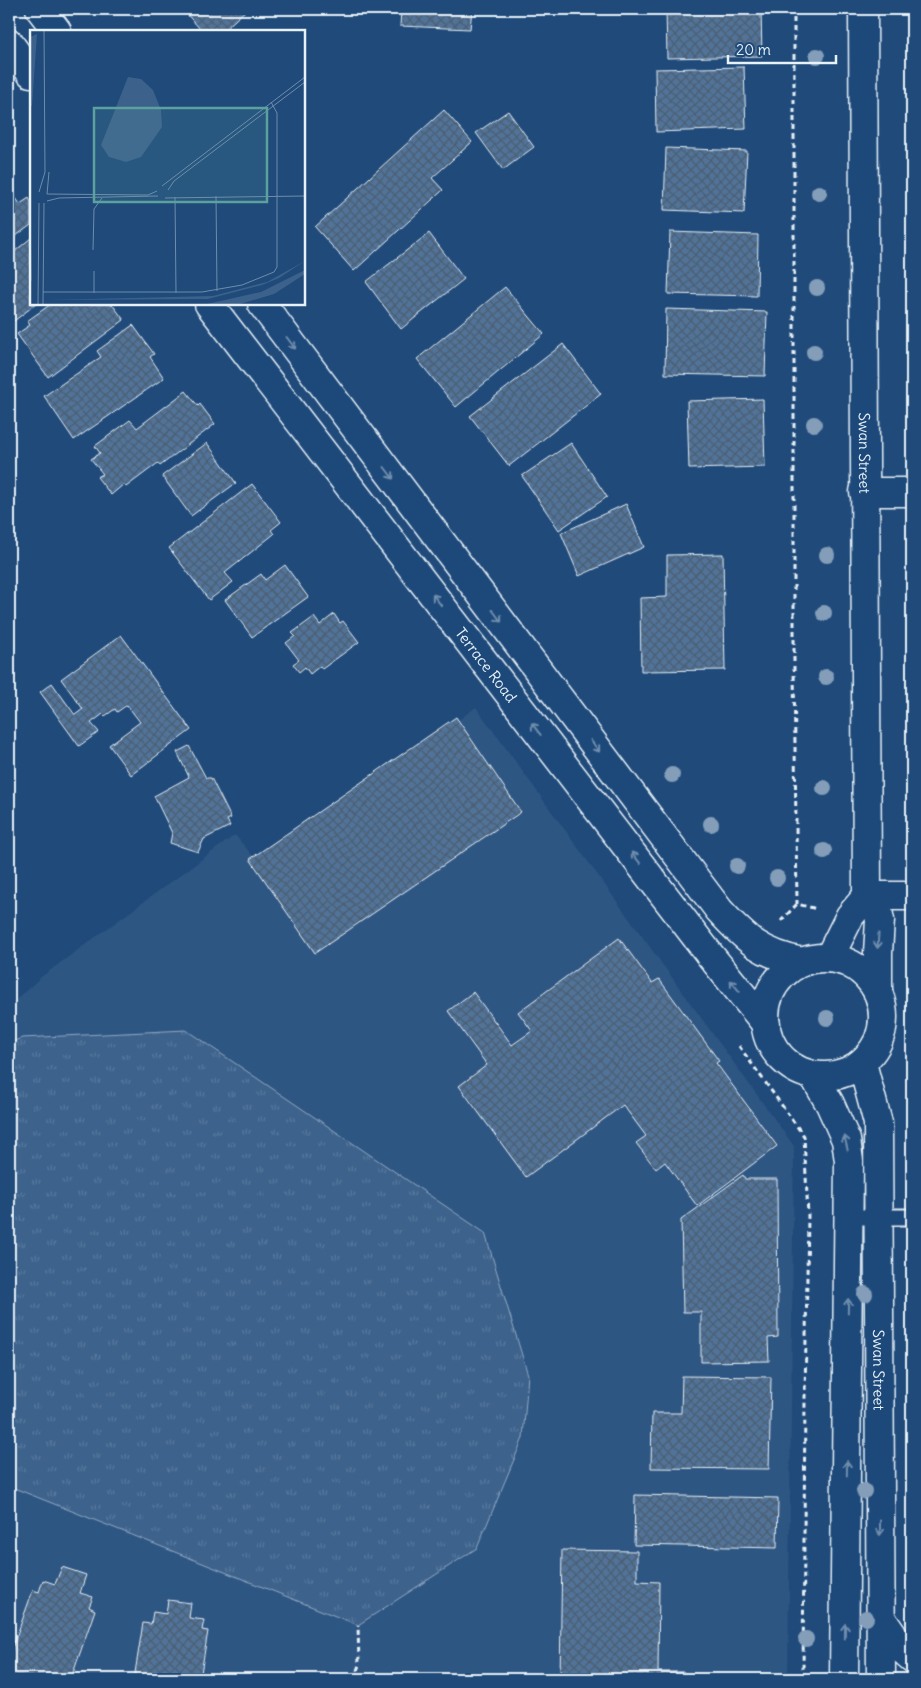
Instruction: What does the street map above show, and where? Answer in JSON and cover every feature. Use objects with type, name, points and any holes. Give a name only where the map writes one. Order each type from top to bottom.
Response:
[{"type":"street","points":[[40,9],[56,30]]},
{"type":"street","name":"Swan Street","points":[[863,9],[867,896],[878,911],[880,920],[878,992]]},
{"type":"street","points":[[9,43],[30,71]]},
{"type":"street","name":"Terrace Road","points":[[210,305],[710,955],[766,1024]]},
{"type":"street","points":[[263,305],[718,910],[756,946],[781,958],[802,962]]},
{"type":"street","points":[[864,492],[912,492]]},
{"type":"street","points":[[829,958],[850,916],[867,896],[912,896]]},
{"type":"street","points":[[820,958],[829,958],[849,963],[858,968],[878,992],[883,1013],[882,1030],[876,1046],[862,1063],[839,1075],[814,1076],[799,1071],[787,1063],[773,1045],[766,1024],[768,998],[781,976],[802,962],[820,958]]},
{"type":"street","name":"Swan Street","points":[[862,1063],[878,1123],[881,1679]]},
{"type":"street","points":[[814,1076],[830,1104],[846,1140],[850,1161],[844,1679]]},
{"type":"street","points":[[880,1618],[903,1650],[912,1658]]},
{"type":"lane","points":[[850,1217],[912,1217]]},
{"type":"path","points":[[794,9],[794,668],[797,904]]},
{"type":"path","points":[[734,1040],[804,1136],[808,1216],[804,1407],[803,1679]]},
{"type":"path","points":[[354,1679],[359,1665],[358,1625]]},
{"type":"shaded area","points":[[476,707],[794,1146],[788,1679],[9,1679],[9,1006],[41,977],[235,835],[263,868]]},
{"type":"green space","points":[[186,1030],[485,1233],[528,1375],[523,1438],[477,1548],[358,1625],[9,1486],[9,1043],[22,1038]]},
{"type":"building","points":[[182,9],[247,9],[224,30],[201,30]]},
{"type":"building","points":[[401,9],[472,9],[470,29],[400,26]]},
{"type":"building","points":[[574,9],[620,9],[620,12],[574,13]]},
{"type":"building","points":[[666,9],[761,9],[762,56],[667,58]]},
{"type":"building","points":[[744,67],[746,129],[656,132],[655,69]]},
{"type":"building","points":[[444,110],[472,142],[432,178],[443,190],[354,271],[315,227]]},
{"type":"building","points":[[508,111],[534,147],[503,170],[476,133]]},
{"type":"building","points":[[666,148],[747,151],[744,213],[664,210]]},
{"type":"building","points":[[9,188],[20,204],[29,198],[30,226],[9,241]]},
{"type":"building","points":[[670,232],[758,235],[757,296],[668,294]]},
{"type":"building","points":[[429,233],[464,279],[401,329],[366,282]]},
{"type":"building","points":[[30,239],[30,305],[35,305],[10,324],[9,322],[9,256]]},
{"type":"building","points":[[505,287],[544,334],[456,407],[417,359]]},
{"type":"building","points":[[50,305],[113,305],[124,320],[48,377],[17,334],[30,325],[27,321]]},
{"type":"building","points":[[666,309],[767,312],[765,376],[665,374]]},
{"type":"building","points":[[133,325],[154,354],[150,357],[164,378],[74,440],[44,396],[101,357],[97,351]]},
{"type":"building","points":[[563,344],[601,394],[509,466],[470,416]]},
{"type":"building","points":[[186,391],[198,406],[200,404],[215,424],[160,466],[158,463],[126,487],[124,484],[111,495],[97,477],[103,474],[91,459],[100,453],[95,446],[130,420],[137,428]]},
{"type":"building","points":[[763,399],[765,467],[689,469],[687,401]]},
{"type":"building","points":[[207,443],[236,483],[191,516],[162,476]]},
{"type":"building","points":[[571,443],[607,497],[559,530],[522,476]]},
{"type":"building","points":[[252,484],[281,522],[271,530],[274,534],[225,573],[233,582],[209,600],[169,548]]},
{"type":"building","points":[[626,504],[644,547],[579,576],[561,533]]},
{"type":"building","points":[[723,554],[725,670],[641,671],[640,598],[667,597],[667,555]]},
{"type":"building","points":[[285,565],[308,597],[252,637],[225,600],[261,574],[265,580]]},
{"type":"building","points":[[334,614],[340,623],[343,621],[359,642],[322,669],[320,666],[310,674],[305,667],[299,672],[293,664],[299,660],[286,643],[295,636],[292,633],[314,617],[320,625]]},
{"type":"building","points":[[121,635],[191,730],[131,775],[109,745],[140,722],[127,705],[117,712],[115,709],[105,716],[103,714],[91,723],[99,732],[79,746],[40,692],[52,683],[75,715],[83,709],[61,679]]},
{"type":"building","points":[[456,717],[521,812],[315,953],[250,859]]},
{"type":"building","points":[[189,746],[206,778],[211,778],[231,818],[227,820],[230,826],[204,839],[198,852],[170,843],[172,833],[154,796],[189,777],[177,752]]},
{"type":"building","points":[[619,938],[652,983],[659,979],[719,1061],[716,1063],[777,1146],[697,1206],[665,1162],[656,1169],[636,1143],[646,1136],[623,1105],[526,1177],[459,1086],[487,1065],[448,1011],[473,992],[512,1045],[532,1031],[518,1012]]},
{"type":"building","points":[[743,1175],[745,1179],[777,1179],[778,1337],[768,1338],[769,1361],[701,1362],[701,1312],[683,1312],[681,1220]]},
{"type":"building","points":[[682,1376],[771,1377],[769,1469],[651,1468],[652,1413],[681,1413]]},
{"type":"building","points":[[635,1495],[778,1498],[777,1548],[634,1545]]},
{"type":"building","points":[[562,1550],[637,1551],[637,1581],[659,1582],[658,1672],[684,1672],[684,1679],[560,1679]]},
{"type":"building","points":[[62,1567],[86,1575],[80,1593],[93,1597],[89,1607],[95,1610],[71,1679],[9,1679],[9,1657],[33,1590],[39,1592],[43,1580],[55,1584]]},
{"type":"building","points":[[168,1600],[191,1603],[189,1618],[204,1620],[202,1630],[208,1631],[200,1679],[134,1679],[143,1623],[151,1624],[153,1612],[166,1614]]}]
